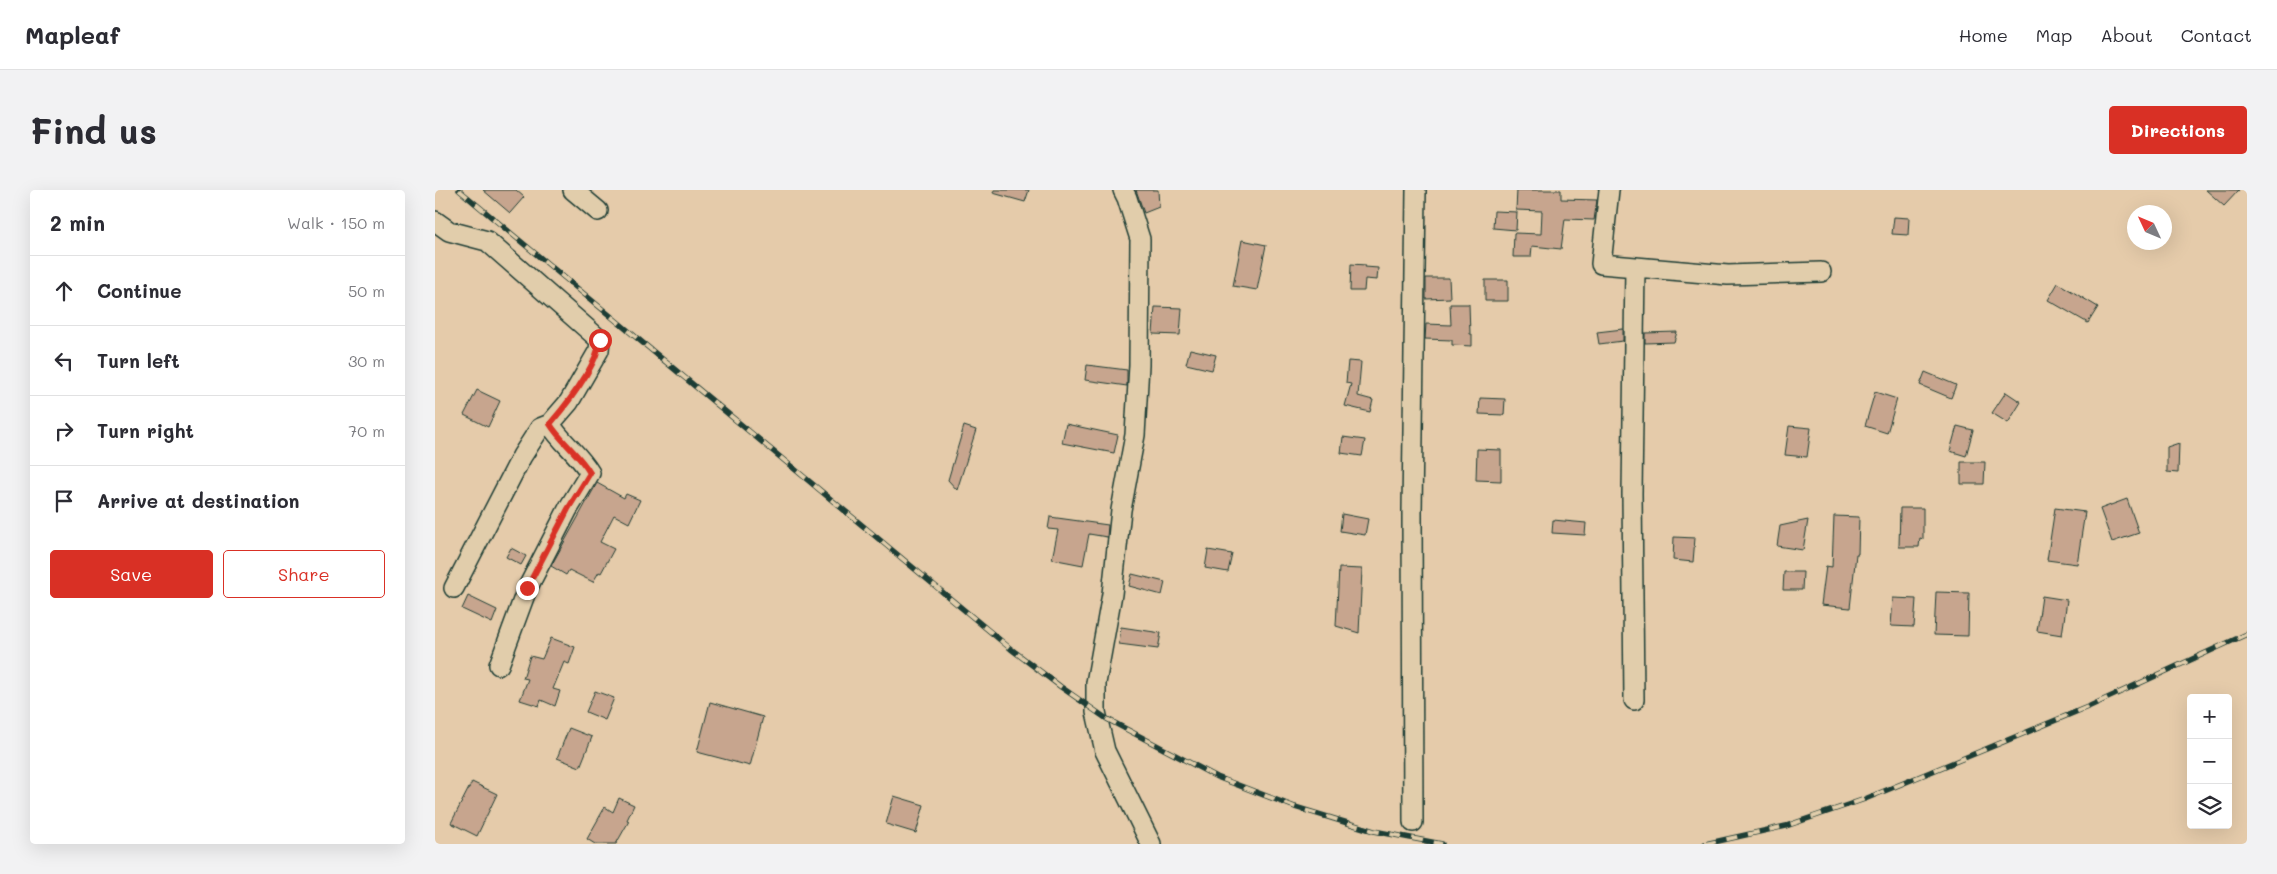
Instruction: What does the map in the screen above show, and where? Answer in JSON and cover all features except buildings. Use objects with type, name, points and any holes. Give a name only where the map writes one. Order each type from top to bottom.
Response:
[{"type":"street","points":[[573,190],[598,211]]},
{"type":"street","points":[[1123,190],[1130,206],[1139,239],[1139,365],[1135,435],[1121,510],[1112,594],[1095,683],[1096,712],[1105,751],[1151,844]]},
{"type":"street","points":[[1413,822],[1412,512],[1416,190]]},
{"type":"street","points":[[1609,190],[1601,264],[1728,275],[1821,272]]},
{"type":"street","points":[[435,221],[449,231],[487,241],[600,340],[599,350],[569,402],[550,424],[540,428],[522,456],[454,588]]},
{"type":"street","points":[[1634,700],[1632,493],[1635,267]]},
{"type":"street","points":[[499,664],[527,588],[568,509],[590,473],[582,459],[556,434],[550,424]]},
{"type":"railway","points":[[459,190],[1011,649],[1107,719],[1217,777],[1295,807],[1374,831],[1442,844]]},
{"type":"railway","points":[[1705,844],[1786,826],[1865,799],[2090,706],[2247,634]]},
{"type":"route","points":[[527,588],[568,509],[590,473],[582,459],[556,434],[550,424],[569,402],[599,350],[600,340]]}]
